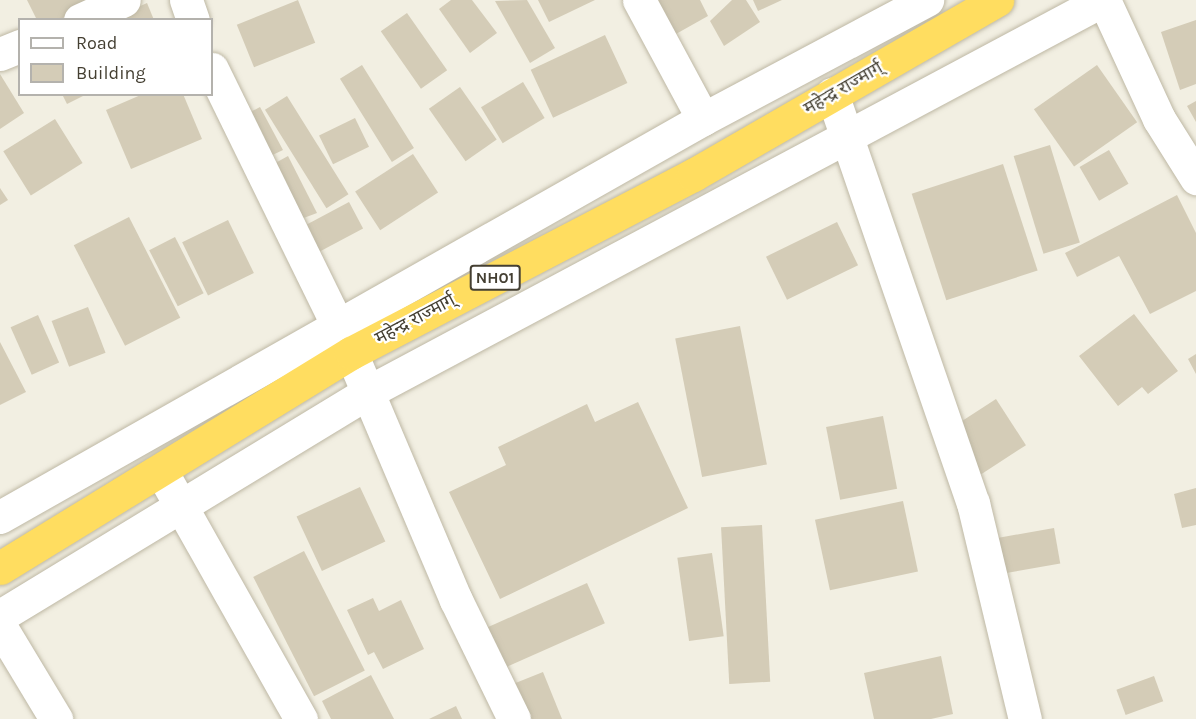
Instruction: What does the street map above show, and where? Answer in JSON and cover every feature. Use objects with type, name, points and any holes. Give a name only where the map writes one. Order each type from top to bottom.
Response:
[{"type":"highway","name":"महेन्द्र राज्मार्ग्","points":[[0,568],[351,353],[693,175],[997,0]]},
{"type":"street","points":[[84,18],[124,0]]},
{"type":"street","points":[[186,0],[192,18]]},
{"type":"street","points":[[639,0],[703,119]]},
{"type":"street","points":[[0,517],[337,324],[703,119],[927,0]]},
{"type":"street","points":[[0,616],[180,503],[368,392],[1104,0],[1159,119],[1196,178]]},
{"type":"street","points":[[0,54],[18,47]]},
{"type":"street","points":[[213,71],[351,353],[456,600],[514,719]]},
{"type":"street","points":[[832,94],[973,503],[1025,719]]},
{"type":"street","points":[[159,469],[301,719]]},
{"type":"street","points":[[0,626],[57,719]]},
{"type":"building","points":[[27,0],[94,0],[62,18],[36,18]]},
{"type":"building","points":[[298,0],[315,43],[254,67],[237,25]]},
{"type":"building","points":[[451,0],[472,0],[497,33],[470,53],[439,9]]},
{"type":"building","points":[[527,0],[555,48],[530,63],[495,1]]},
{"type":"building","points":[[538,0],[595,0],[549,22]]},
{"type":"building","points":[[645,0],[700,0],[708,16],[667,39]]},
{"type":"building","points":[[732,0],[746,0],[760,22],[724,46],[710,21]]},
{"type":"building","points":[[753,0],[782,0],[758,11]]},
{"type":"building","points":[[147,3],[153,18],[113,18]]},
{"type":"building","points":[[407,13],[447,70],[421,89],[381,31]]},
{"type":"building","points":[[1196,20],[1196,84],[1180,90],[1161,32]]},
{"type":"building","points":[[605,35],[627,83],[553,118],[531,70]]},
{"type":"building","points":[[362,65],[414,148],[392,162],[340,79]]},
{"type":"building","points":[[1097,65],[1137,122],[1074,167],[1034,109]]},
{"type":"building","points":[[0,74],[24,113],[0,129]]},
{"type":"building","points":[[523,82],[545,118],[503,143],[481,107]]},
{"type":"building","points":[[460,87],[497,139],[466,161],[429,109]]},
{"type":"building","points":[[63,96],[83,96],[67,104]]},
{"type":"building","points":[[138,96],[184,96],[202,139],[131,169],[106,110]]},
{"type":"building","points":[[287,96],[348,194],[326,208],[265,110]]},
{"type":"building","points":[[1196,101],[1196,122],[1187,106]]},
{"type":"building","points":[[260,107],[283,150],[260,161],[241,117]]},
{"type":"building","points":[[355,118],[369,147],[333,164],[319,136]]},
{"type":"building","points":[[55,119],[83,163],[31,195],[3,151]]},
{"type":"building","points":[[1050,145],[1080,243],[1043,254],[1014,156]]},
{"type":"building","points":[[1109,150],[1128,184],[1099,201],[1080,167]]},
{"type":"building","points":[[413,154],[438,193],[380,230],[355,192]]},
{"type":"building","points":[[288,156],[317,213],[293,222],[268,167]]},
{"type":"building","points":[[1003,164],[1038,271],[946,300],[912,194]]},
{"type":"building","points":[[0,188],[8,200],[0,205]]},
{"type":"building","points":[[1177,195],[1196,233],[1196,291],[1150,314],[1119,256],[1077,277],[1065,253]]},
{"type":"building","points":[[349,202],[363,228],[309,257],[295,231]]},
{"type":"building","points":[[129,217],[180,318],[125,346],[74,245]]},
{"type":"building","points":[[228,220],[254,273],[208,295],[182,242]]},
{"type":"building","points":[[837,222],[858,265],[787,300],[766,257]]},
{"type":"building","points":[[175,237],[204,293],[178,306],[149,250]]},
{"type":"building","points":[[88,307],[106,353],[69,367],[52,321]]},
{"type":"building","points":[[1134,314],[1178,371],[1148,394],[1142,387],[1118,406],[1079,356]]},
{"type":"building","points":[[38,315],[59,363],[32,375],[11,327]]},
{"type":"building","points":[[740,326],[767,464],[702,477],[675,339]]},
{"type":"building","points":[[0,342],[26,392],[0,405]]},
{"type":"building","points":[[1196,354],[1196,374],[1188,359]]},
{"type":"building","points":[[996,399],[1026,445],[978,476],[948,430]]},
{"type":"building","points":[[638,402],[688,508],[500,599],[449,492],[506,465],[498,447],[587,404],[595,422]]},
{"type":"building","points":[[883,416],[897,489],[840,500],[826,427]]},
{"type":"building","points":[[360,487],[385,541],[322,571],[297,517]]},
{"type":"building","points":[[1196,488],[1196,525],[1182,528],[1174,494]]},
{"type":"building","points":[[903,501],[918,571],[830,590],[815,520]]},
{"type":"building","points":[[762,525],[770,682],[729,684],[721,527]]},
{"type":"building","points":[[1054,528],[1060,563],[1005,573],[999,538]]},
{"type":"building","points":[[304,551],[365,670],[314,696],[253,577]]},
{"type":"building","points":[[712,553],[724,636],[689,641],[677,558]]},
{"type":"building","points":[[587,583],[605,623],[502,669],[484,629]]},
{"type":"building","points":[[373,598],[379,611],[401,600],[424,649],[383,669],[374,652],[368,655],[347,610]]},
{"type":"building","points":[[941,656],[953,714],[931,719],[874,719],[864,673]]},
{"type":"building","points":[[543,672],[562,719],[527,719],[513,684]]},
{"type":"building","points":[[371,675],[394,719],[331,719],[322,701]]},
{"type":"building","points":[[1154,676],[1163,701],[1126,715],[1116,690]]},
{"type":"building","points":[[456,706],[462,719],[429,719]]}]
